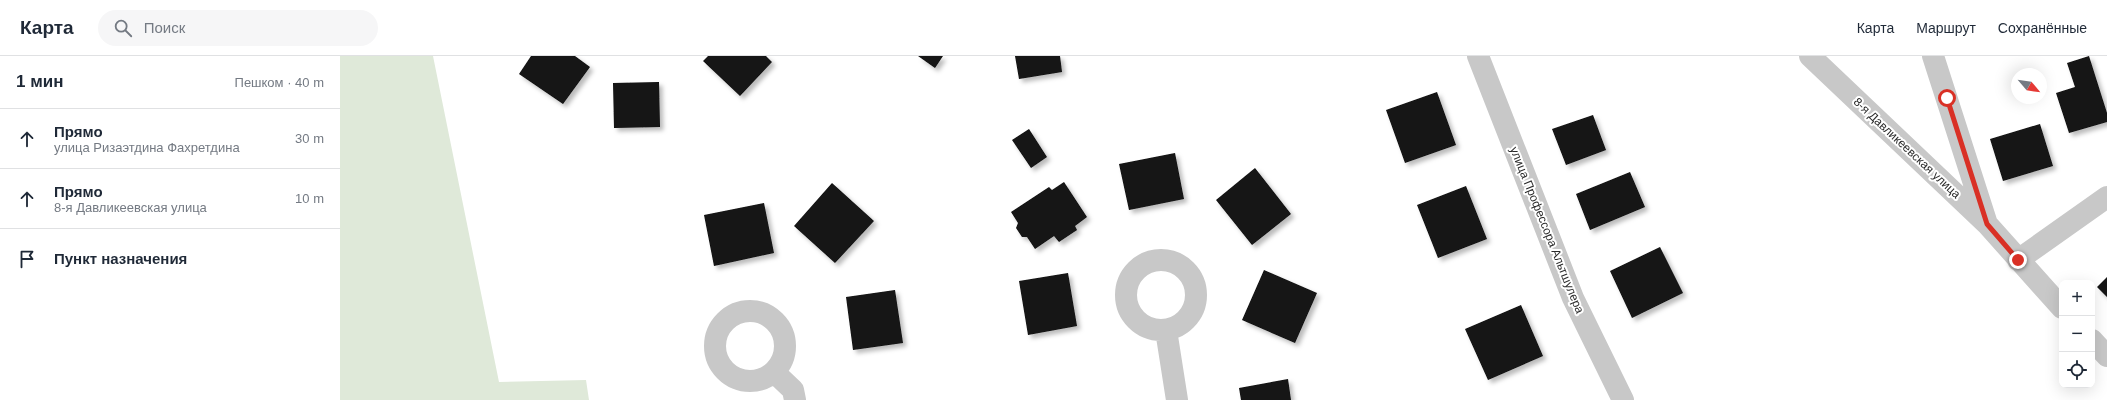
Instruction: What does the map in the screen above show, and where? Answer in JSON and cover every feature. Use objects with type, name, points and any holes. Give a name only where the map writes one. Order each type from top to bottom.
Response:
[{"type":"street","name":"улица Профессора Альтшулера","points":[[1478,56],[1573,298],[1623,400]]},
{"type":"street","name":"8-я Давликеевская улица","points":[[1810,56],[1987,224],[2059,305]]},
{"type":"street","points":[[1933,56],[1987,224]]},
{"type":"street","points":[[2018,260],[2107,197]]},
{"type":"street","points":[[1166,330],[1176,400]]},
{"type":"street","points":[[2095,343],[2107,356]]},
{"type":"street","points":[[774,372],[793,390],[795,400]]},
{"type":"green space","points":[[340,56],[433,56],[499,382],[586,380],[589,400],[340,400]]},
{"type":"building","points":[[531,56],[575,56],[590,67],[563,104],[519,74]]},
{"type":"building","points":[[708,56],[766,56],[772,62],[740,96],[703,61]]},
{"type":"building","points":[[918,56],[943,56],[935,68]]},
{"type":"building","points":[[1015,56],[1060,56],[1062,72],[1019,79]]},
{"type":"building","points":[[2089,56],[2107,113],[2107,122],[2069,133],[2056,93],[2075,87],[2067,63]]},
{"type":"building","points":[[659,82],[660,127],[614,128],[613,83]]},
{"type":"building","points":[[1437,92],[1456,145],[1405,163],[1386,110]]},
{"type":"building","points":[[1593,115],[1606,150],[1566,165],[1552,129]]},
{"type":"building","points":[[2040,124],[2053,166],[2003,181],[1990,139]]},
{"type":"building","points":[[1029,129],[1047,157],[1031,168],[1012,140]]},
{"type":"building","points":[[1175,153],[1184,199],[1129,210],[1119,164]]},
{"type":"building","points":[[1255,168],[1291,214],[1252,245],[1216,200]]},
{"type":"building","points":[[1630,172],[1645,207],[1590,230],[1576,194]]},
{"type":"building","points":[[1064,182],[1087,217],[1075,226],[1077,230],[1059,242],[1054,236],[1035,249],[1027,237],[1022,237],[1016,228],[1018,223],[1011,212],[1049,187],[1052,190]]},
{"type":"building","points":[[832,183],[874,221],[835,263],[794,226]]},
{"type":"building","points":[[1466,186],[1487,239],[1438,258],[1417,205]]},
{"type":"building","points":[[764,203],[774,253],[714,266],[704,215]]},
{"type":"building","points":[[1660,247],[1683,293],[1632,318],[1610,271]]},
{"type":"building","points":[[1264,270],[1317,293],[1295,343],[1242,320]]},
{"type":"building","points":[[1068,273],[1077,326],[1028,335],[1019,281]]},
{"type":"building","points":[[2107,277],[2107,297],[2097,287]]},
{"type":"building","points":[[895,290],[903,343],[853,350],[846,297]]},
{"type":"building","points":[[1521,305],[1543,356],[1488,380],[1465,329]]},
{"type":"building","points":[[1288,379],[1291,400],[1241,400],[1239,388]]},
{"type":"route","points":[[1947,98],[1987,224],[2018,260]]}]
